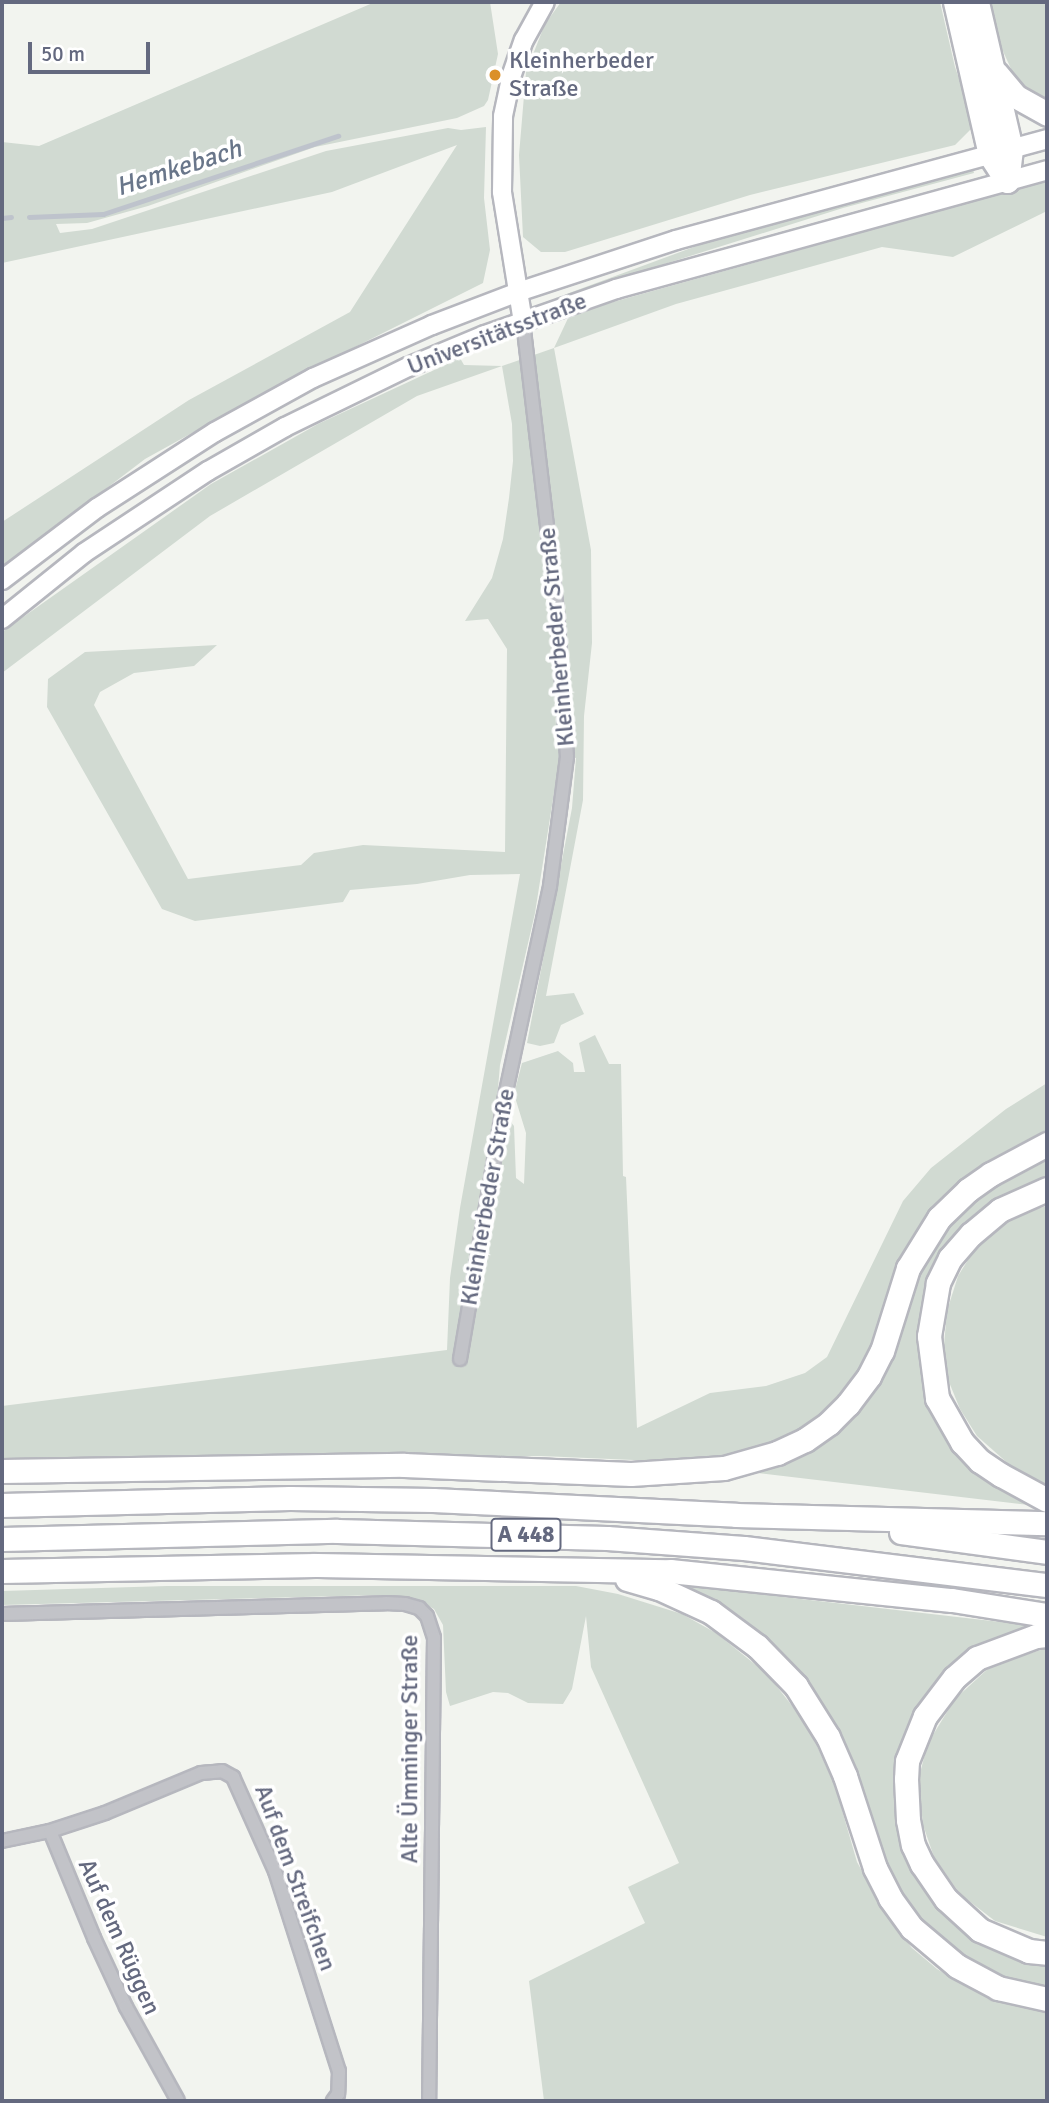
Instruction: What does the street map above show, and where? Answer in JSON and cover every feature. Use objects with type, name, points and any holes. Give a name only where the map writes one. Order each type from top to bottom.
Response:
[{"type":"highway","points":[[955,2],[1001,152],[1007,181]]},
{"type":"highway","points":[[977,2],[994,71],[1001,152]]},
{"type":"highway","points":[[994,71],[1015,96],[1047,114]]},
{"type":"highway","points":[[2,1471],[404,1465],[643,1474],[724,1468],[765,1457],[805,1440],[829,1423],[848,1404],[869,1376],[882,1351],[908,1268],[939,1218],[968,1190],[991,1174],[1047,1144]]},
{"type":"highway","points":[[1047,1189],[1000,1210],[971,1234],[950,1258],[938,1283],[929,1336],[937,1398],[962,1442],[980,1461],[1047,1500]]},
{"type":"highway","name":"A 448","points":[[2,1505],[290,1498],[433,1500],[736,1515],[933,1536],[1047,1552]]},
{"type":"highway","points":[[736,1515],[1047,1523]]},
{"type":"highway","name":"A 448","points":[[2,1539],[337,1531],[607,1538],[770,1551],[1047,1585]]},
{"type":"highway","points":[[2,1571],[302,1565],[696,1573],[952,1600],[1047,1615]]},
{"type":"highway","points":[[597,1571],[659,1588],[711,1612],[777,1665],[796,1686],[828,1737],[845,1776],[875,1868],[890,1898],[912,1928],[957,1966],[999,1988],[1047,1999]]},
{"type":"highway","points":[[1047,1635],[1024,1640],[978,1658],[954,1678],[925,1716],[907,1761],[906,1779],[908,1820],[913,1844],[922,1864],[946,1899],[980,1930],[1028,1951],[1047,1953]]},
{"type":"main road","name":"Kleinherbeder Straße","points":[[523,322],[502,192],[503,116],[511,77],[524,40],[545,2]]},
{"type":"main road","name":"Universitätsstraße","points":[[2,580],[97,509],[215,432],[313,378],[517,292],[676,240],[1047,139]]},
{"type":"main road","name":"Universitätsstraße","points":[[2,619],[95,546],[230,458],[362,388],[523,322],[719,259],[1047,170]]},
{"type":"street","name":"Kleinherbeder Straße","points":[[460,1359],[504,1101],[550,886],[568,757],[556,597],[523,322]]},
{"type":"street","name":"Alte Ümminger Straße","points":[[2,1614],[386,1603],[419,1608],[427,1616],[434,1638],[429,2101]]},
{"type":"street","name":"Auf dem Streifchen","points":[[50,1830],[105,1813],[201,1773],[222,1771],[233,1777],[275,1871],[339,2071],[338,2094],[333,2101]]},
{"type":"street","points":[[2,1842],[50,1830]]},
{"type":"street","name":"Auf dem Rüggen","points":[[50,1830],[110,1973],[178,2101]]},
{"type":"shaded area","points":[[375,2],[490,2],[498,54],[488,100],[484,106],[457,118],[315,147],[148,206],[87,223],[56,224],[60,233],[92,229],[326,151],[448,128],[461,130],[486,127],[484,198],[490,250],[483,283],[273,388],[145,459],[2,568],[2,522],[189,400],[350,312],[457,145],[332,192],[2,263],[2,142],[39,146]]},
{"type":"shaded area","points":[[561,2],[940,2],[955,67],[972,115],[970,130],[955,145],[750,195],[565,252],[541,252],[523,237],[519,155],[526,72],[545,24]]},
{"type":"shaded area","points":[[988,2],[1047,2],[1047,99],[1021,91],[1002,49]]},
{"type":"shaded area","points":[[973,169],[974,173],[843,208],[553,299],[710,241]]},
{"type":"shaded area","points":[[1047,181],[1047,211],[953,257],[882,247],[676,304],[554,348],[570,314]]},
{"type":"shaded area","points":[[554,348],[591,550],[592,643],[584,716],[583,800],[546,996],[574,993],[584,1014],[561,1025],[554,1043],[540,1046],[527,1043],[572,808],[576,758],[560,755],[535,913],[500,1065],[495,1123],[511,1122],[514,1126],[516,1178],[524,1184],[526,1133],[514,1094],[522,1063],[558,1051],[573,1063],[574,1072],[585,1072],[579,1043],[595,1035],[609,1064],[621,1064],[623,1176],[626,1177],[637,1428],[710,1393],[766,1386],[805,1373],[827,1357],[903,1201],[931,1168],[1006,1109],[1047,1083],[1047,1133],[994,1158],[957,1184],[923,1222],[887,1293],[868,1354],[847,1387],[814,1421],[766,1447],[741,1454],[680,1462],[541,1456],[2,1459],[2,1406],[447,1350],[450,1278],[460,1208],[520,874],[470,875],[417,884],[350,890],[343,902],[195,921],[162,909],[47,707],[48,679],[85,652],[217,645],[194,666],[134,673],[100,692],[94,705],[188,879],[301,865],[314,853],[363,845],[505,852],[507,649],[488,619],[465,621],[492,578],[503,539],[509,498],[513,461],[512,424],[502,366]]},
{"type":"shaded area","points":[[460,358],[464,365],[502,366],[417,396],[210,516],[2,673],[2,632],[211,484],[318,424]]},
{"type":"shaded area","points":[[1047,1154],[1047,1181],[975,1218],[920,1337],[921,1372],[928,1397],[979,1472],[1029,1505],[749,1472],[814,1446],[944,1228],[964,1206],[991,1184]]},
{"type":"shaded area","points":[[1047,1206],[1047,1485],[1011,1466],[977,1436],[960,1409],[949,1382],[944,1345],[947,1311],[958,1276],[971,1255],[991,1233],[1021,1213]]},
{"type":"shaded area","points":[[167,1586],[576,1586],[618,1594],[682,1614],[716,1633],[767,1674],[808,1726],[835,1786],[857,1862],[888,1918],[912,1948],[937,1969],[967,1987],[996,2000],[1047,2012],[1047,2101],[544,2101],[529,1981],[645,1923],[628,1887],[679,1863],[591,1667],[586,1616],[572,1689],[563,1704],[528,1703],[508,1693],[493,1692],[450,1706],[446,1692],[443,1625],[434,1609],[418,1600],[381,1595],[2,1605],[2,1591]]},
{"type":"shaded area","points":[[687,1586],[1036,1626],[1002,1639],[907,1739],[930,1890],[1047,1959],[1047,1992],[991,1978],[935,1942],[895,1893],[840,1740],[703,1598]]},
{"type":"shaded area","points":[[1047,1648],[1047,1937],[995,1921],[960,1894],[934,1857],[923,1825],[920,1773],[928,1743],[955,1699],[991,1666]]},
{"type":"waterway","name":"Hemkebach","points":[[29,217],[103,214],[338,136]]},
{"type":"waterway","name":"Hemkebach","points":[[2,218],[11,217]]},
{"type":"place","name":"Kleinherbeder Straße","points":[[495,75]]}]
